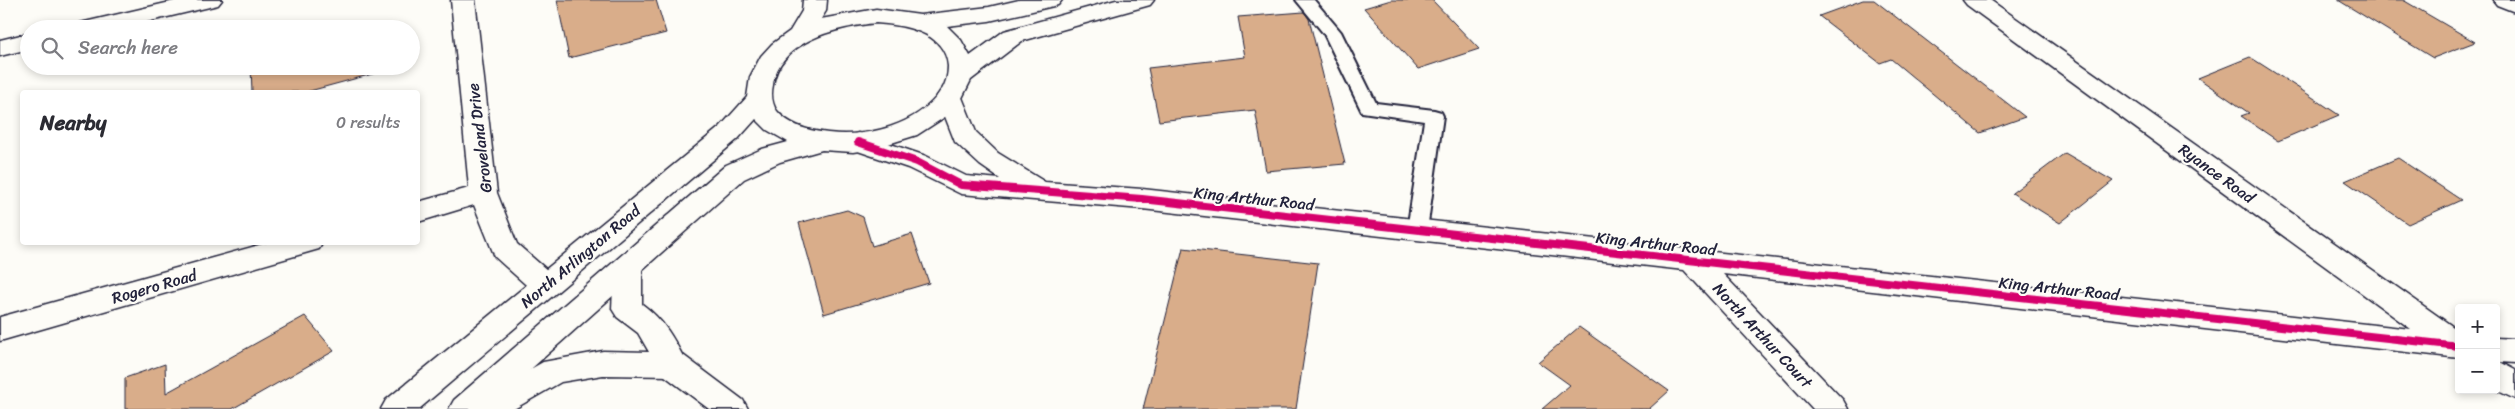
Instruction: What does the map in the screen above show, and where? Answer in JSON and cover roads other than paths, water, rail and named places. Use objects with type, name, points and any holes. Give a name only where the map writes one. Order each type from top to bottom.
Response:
[{"type":"street","points":[[123,20],[210,0]]},
{"type":"street","name":"Groveland Drive","points":[[462,0],[483,193],[505,250],[545,285]]},
{"type":"street","points":[[799,37],[814,11],[815,0]]},
{"type":"street","points":[[877,0],[895,17]]},
{"type":"street","points":[[921,22],[989,14],[1050,0]]},
{"type":"street","points":[[955,86],[960,63],[956,50],[948,39],[936,29],[921,22],[895,17],[863,17],[836,22],[799,37],[778,53],[764,72],[759,85],[759,99],[764,111],[773,122],[786,131],[802,138],[822,142],[858,142],[903,131],[938,109],[955,86],[1013,36],[1142,0]]},
{"type":"street","name":"Ryance Road","points":[[1975,0],[2455,343]]},
{"type":"street","points":[[2505,0],[2515,5]]},
{"type":"street","points":[[0,48],[20,43]]},
{"type":"street","name":"King Arthur Road","points":[[955,86],[964,136],[990,159],[1039,191]]},
{"type":"street","name":"North Arlington Road","points":[[397,409],[729,133],[759,99]]},
{"type":"street","points":[[465,409],[735,172],[771,156],[822,142]]},
{"type":"street","name":"King Arthur Road","points":[[858,142],[917,162],[961,184],[1142,199],[2455,346]]},
{"type":"street","points":[[420,211],[483,193]]},
{"type":"street","name":"Rogero Road","points":[[0,329],[297,245]]},
{"type":"street","name":"North Arthur Court","points":[[1693,261],[1832,409]]},
{"type":"street","points":[[628,267],[627,309],[649,325],[672,364],[732,409]]},
{"type":"street","points":[[2500,350],[2515,352]]},
{"type":"street","points":[[492,409],[501,401],[554,371],[603,363],[672,364]]},
{"type":"street","points":[[2500,376],[2515,387]]},
{"type":"lane","points":[[1305,0],[1332,32],[1369,108],[1434,116],[1417,230]]}]
